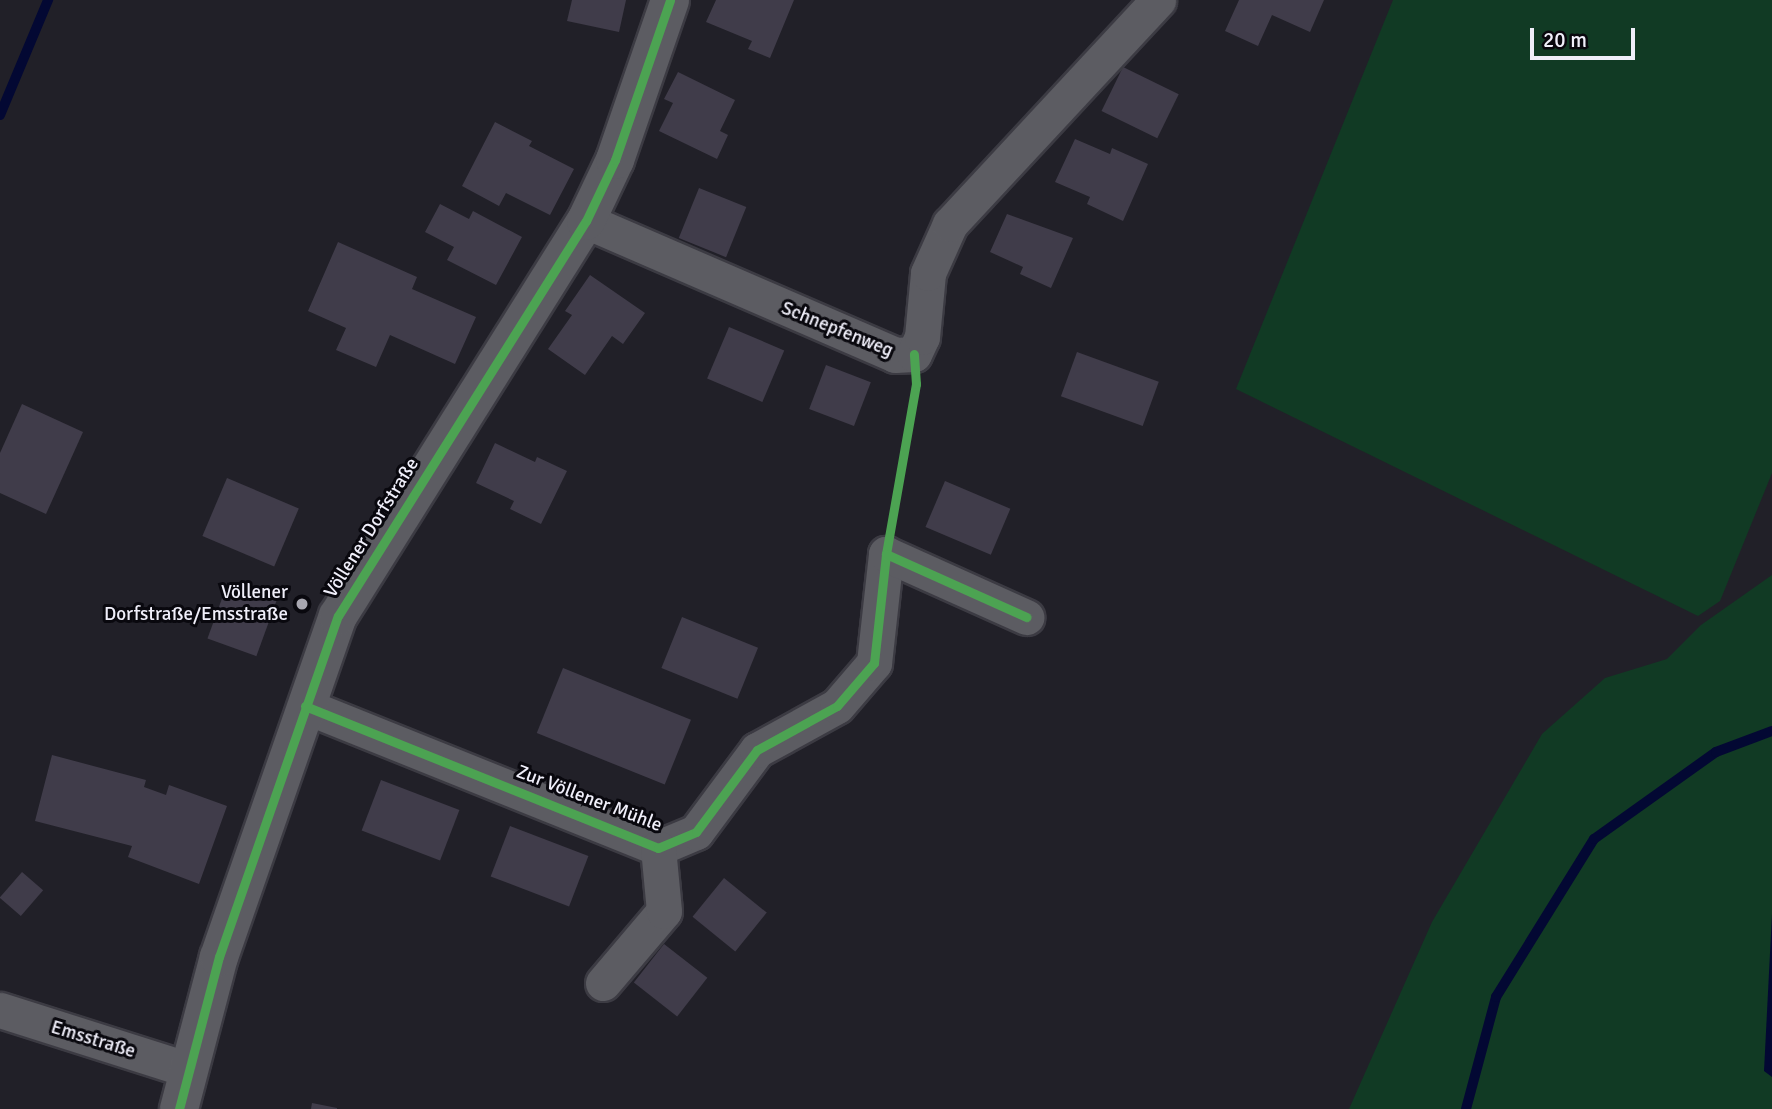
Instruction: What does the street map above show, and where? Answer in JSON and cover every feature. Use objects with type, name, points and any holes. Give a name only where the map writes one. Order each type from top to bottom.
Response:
[{"type":"street","name":"Völlener Dorfstraße","points":[[179,1109],[186,1069],[219,957],[338,615],[364,568],[586,221],[615,160],[670,0]]},
{"type":"street","name":"Schnepfenweg","points":[[586,221],[895,355],[914,354],[922,337],[928,273],[950,224],[1158,0]]},
{"type":"street","name":"Zur Völlener Mühle","points":[[305,706],[658,848],[696,832],[757,750],[836,706],[874,663],[886,554],[1026,617]]},
{"type":"street","name":"Zur Völlener Mühle","points":[[603,983],[664,911],[658,848]]},
{"type":"street","name":"Emsstraße","points":[[0,1010],[186,1069]]},
{"type":"green space","points":[[1393,0],[1772,0],[1772,473],[1720,601],[1698,616],[1236,389]]},
{"type":"green space","points":[[1772,575],[1772,1109],[1349,1109],[1432,922],[1542,734],[1605,678],[1667,659],[1701,625]]},
{"type":"shaded area","points":[[1772,914],[1772,1077],[1764,1071]]},
{"type":"building","points":[[572,0],[626,0],[619,32],[567,21]]},
{"type":"building","points":[[716,0],[794,0],[770,58],[748,49],[752,41],[706,22]]},
{"type":"building","points":[[1239,0],[1324,0],[1310,32],[1272,15],[1258,46],[1225,31]]},
{"type":"building","points":[[1123,67],[1179,94],[1157,138],[1102,111]]},
{"type":"building","points":[[678,72],[735,100],[720,131],[728,135],[717,159],[659,131],[673,103],[664,99]]},
{"type":"building","points":[[495,122],[532,141],[529,146],[574,169],[550,215],[506,193],[499,206],[462,186]]},
{"type":"building","points":[[1075,139],[1110,154],[1112,148],[1148,164],[1123,221],[1087,204],[1090,197],[1055,182]]},
{"type":"building","points":[[699,188],[746,207],[726,257],[679,238]]},
{"type":"building","points":[[440,204],[469,219],[473,211],[522,237],[496,285],[447,260],[454,247],[425,232]]},
{"type":"building","points":[[1007,214],[1073,238],[1051,288],[1020,274],[1023,267],[990,252]]},
{"type":"building","points":[[338,242],[417,277],[412,289],[476,317],[455,364],[390,335],[376,367],[336,350],[346,328],[308,311]]},
{"type":"building","points":[[590,275],[645,313],[623,344],[612,336],[585,375],[548,349],[572,315],[565,311]]},
{"type":"building","points":[[729,327],[784,350],[762,402],[707,379]]},
{"type":"building","points":[[1077,352],[1159,382],[1143,426],[1061,396]]},
{"type":"building","points":[[826,365],[871,382],[854,426],[809,409]]},
{"type":"building","points":[[22,404],[83,432],[46,514],[0,493],[0,453]]},
{"type":"building","points":[[495,443],[535,462],[537,457],[567,471],[541,524],[510,509],[514,501],[476,483]]},
{"type":"building","points":[[227,478],[299,508],[274,566],[202,536]]},
{"type":"building","points":[[945,481],[1010,509],[991,555],[925,527]]},
{"type":"building","points":[[228,582],[277,600],[256,656],[207,638]]},
{"type":"building","points":[[682,617],[758,648],[737,699],[661,668]]},
{"type":"building","points":[[563,668],[691,720],[665,785],[537,733]]},
{"type":"building","points":[[52,755],[146,780],[144,787],[166,795],[169,785],[227,806],[199,884],[128,857],[132,846],[35,821]]},
{"type":"building","points":[[381,780],[459,810],[440,861],[362,830]]},
{"type":"building","points":[[510,826],[588,856],[569,907],[491,876]]},
{"type":"building","points":[[22,872],[43,890],[21,916],[0,897]]},
{"type":"building","points":[[724,878],[767,913],[735,951],[693,917]]},
{"type":"building","points":[[664,944],[707,978],[677,1016],[634,983]]},
{"type":"building","points":[[312,1103],[337,1108],[337,1109],[311,1109]]},
{"type":"waterway","points":[[0,115],[48,0]]},
{"type":"waterway","points":[[1466,1109],[1496,997],[1594,839],[1716,752],[1772,731]]},
{"type":"cycle path","points":[[179,1109],[219,957],[338,616],[586,221],[615,160],[670,0]]},
{"type":"cycle path","points":[[886,554],[916,384],[914,354]]},
{"type":"cycle path","points":[[305,706],[658,848],[696,832],[757,750],[837,706],[874,663],[886,554],[1026,617]]},
{"type":"place","name":"Völlener Dorfstraße/Emsstraße","points":[[302,604]]}]
